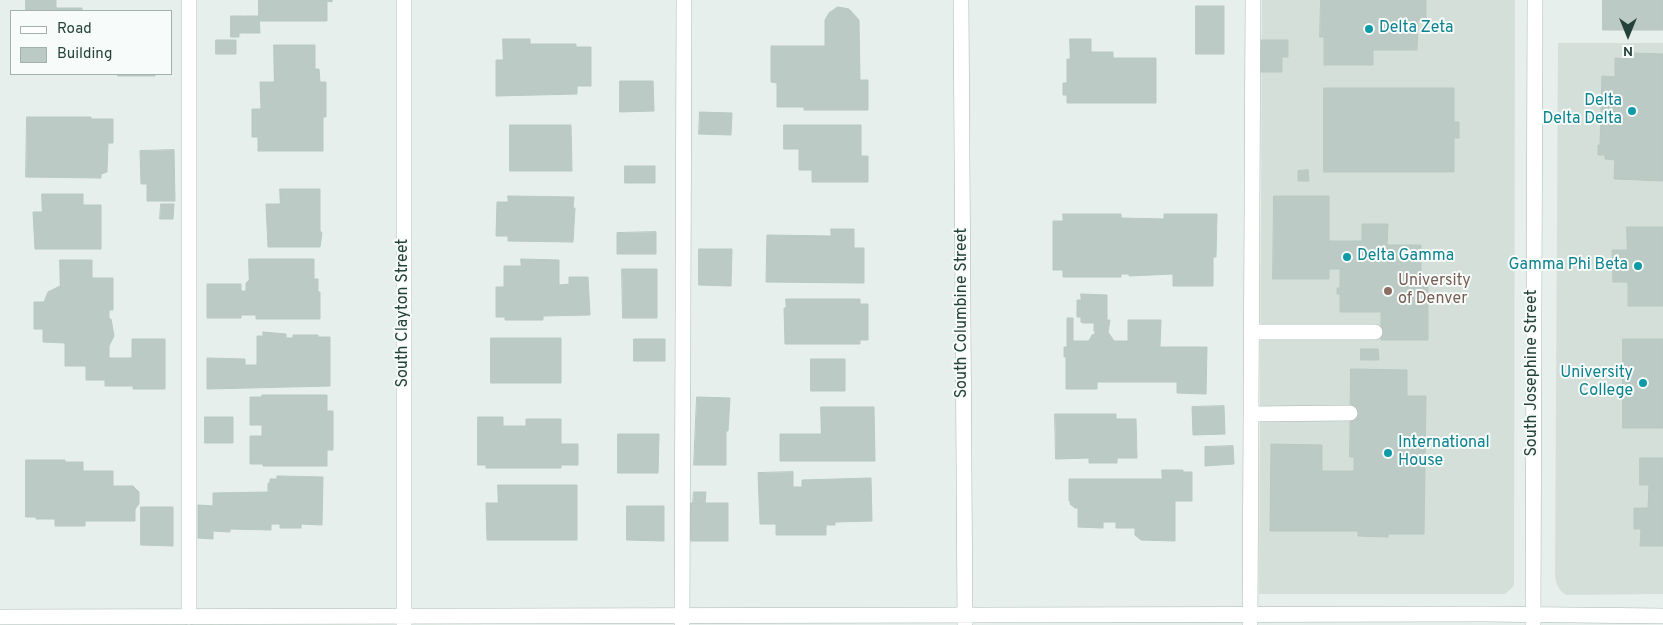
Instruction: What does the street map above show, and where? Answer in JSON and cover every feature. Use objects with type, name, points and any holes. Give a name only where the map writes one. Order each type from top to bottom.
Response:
[{"type":"street","points":[[188,0],[188,617]]},
{"type":"street","name":"South Clayton Street","points":[[404,0],[404,621]]},
{"type":"street","points":[[682,620],[684,0]]},
{"type":"street","name":"South Columbine Street","points":[[961,0],[966,620]]},
{"type":"street","points":[[1250,620],[1253,0]]},
{"type":"street","name":"South Josephine Street","points":[[1533,620],[1535,0]]},
{"type":"street","points":[[1251,332],[1375,332]]},
{"type":"street","points":[[1251,414],[1350,413]]},
{"type":"street","points":[[0,617],[113,621],[188,617],[404,621],[1533,620],[1663,616]]},
{"type":"shaded area","name":"University of Denver","points":[[1262,0],[1515,0],[1514,583],[1513,587],[1505,594],[1259,594]]},
{"type":"shaded area","points":[[1558,43],[1663,43],[1663,594],[1566,595],[1557,585],[1555,576]]},
{"type":"building","points":[[26,0],[56,0],[56,8],[82,8],[82,10],[26,10]]},
{"type":"building","points":[[259,0],[332,0],[332,2],[327,1],[327,21],[259,21]]},
{"type":"building","name":"Delta Zeta","points":[[1321,0],[1426,0],[1426,20],[1418,20],[1417,50],[1373,50],[1373,65],[1324,65],[1324,37],[1320,37]]},
{"type":"building","points":[[1603,0],[1663,0],[1663,30],[1603,30]]},
{"type":"building","points":[[1196,6],[1224,6],[1224,54],[1196,54]]},
{"type":"building","points":[[838,7],[849,9],[859,20],[860,80],[868,80],[868,110],[804,110],[804,107],[777,107],[777,83],[771,82],[771,46],[825,46],[825,20],[829,13]]},
{"type":"building","points":[[231,16],[243,16],[243,33],[239,33],[239,37],[231,37]]},
{"type":"building","points":[[244,16],[259,16],[260,33],[244,33]]},
{"type":"building","points":[[503,39],[530,39],[530,44],[576,44],[576,47],[591,47],[591,86],[577,86],[577,94],[496,96],[496,60],[503,60]]},
{"type":"building","points":[[1070,39],[1091,39],[1091,52],[1113,52],[1113,58],[1156,58],[1156,103],[1067,103],[1067,95],[1063,95],[1063,83],[1067,83],[1067,59],[1070,59]]},
{"type":"building","points":[[216,40],[236,40],[236,54],[216,54]]},
{"type":"building","points":[[1260,40],[1288,40],[1288,57],[1282,57],[1282,72],[1259,72]]},
{"type":"building","points":[[274,45],[315,45],[315,69],[319,69],[320,82],[326,82],[326,117],[323,117],[323,151],[258,151],[258,137],[252,137],[252,109],[261,109],[260,82],[274,82]]},
{"type":"building","name":"Delta Delta Delta","points":[[1633,53],[1663,54],[1663,181],[1614,179],[1615,160],[1605,159],[1605,155],[1598,155],[1602,76],[1615,77],[1615,58],[1633,59]]},
{"type":"building","points":[[118,75],[155,75],[155,76]]},
{"type":"building","points":[[620,81],[653,81],[654,111],[620,112]]},
{"type":"building","points":[[1324,88],[1454,88],[1454,122],[1459,122],[1459,138],[1454,138],[1454,172],[1324,172]]},
{"type":"building","points":[[700,112],[732,113],[731,135],[699,134]]},
{"type":"building","points":[[27,117],[113,119],[113,143],[108,143],[107,172],[101,174],[101,178],[26,177]]},
{"type":"building","points":[[510,125],[571,125],[572,171],[510,171]]},
{"type":"building","points":[[784,125],[861,125],[861,156],[868,156],[868,182],[812,182],[812,170],[799,170],[799,149],[784,149]]},
{"type":"building","points":[[174,150],[175,201],[147,201],[147,184],[141,184],[140,151]]},
{"type":"building","points":[[625,166],[655,166],[655,183],[625,183]]},
{"type":"building","points":[[1308,170],[1309,181],[1298,181],[1298,171]]},
{"type":"building","points":[[280,189],[320,189],[320,231],[322,233],[320,247],[268,247],[266,204],[280,204]]},
{"type":"building","points":[[42,194],[83,194],[83,205],[101,205],[101,249],[35,249],[33,212],[42,212]]},
{"type":"building","points":[[508,196],[574,197],[573,242],[508,241],[508,236],[496,236],[497,202],[508,202]]},
{"type":"building","name":"Delta Gamma","points":[[1274,196],[1329,196],[1329,241],[1362,241],[1362,224],[1388,224],[1387,245],[1421,245],[1421,278],[1428,278],[1428,340],[1381,340],[1381,312],[1340,312],[1340,294],[1337,294],[1337,288],[1340,288],[1340,269],[1329,269],[1329,279],[1273,279]]},
{"type":"building","points":[[161,204],[174,204],[173,219],[160,219]]},
{"type":"building","points":[[1063,214],[1121,214],[1121,218],[1164,219],[1164,214],[1217,214],[1216,257],[1213,257],[1213,286],[1173,286],[1173,274],[1129,276],[1129,274],[1121,274],[1121,277],[1063,277],[1063,270],[1053,270],[1053,221],[1063,221]]},
{"type":"building","name":"Gamma Phi Beta","points":[[1627,227],[1663,227],[1663,306],[1628,306],[1628,282],[1613,282],[1612,250],[1627,250]]},
{"type":"building","points":[[831,229],[854,229],[854,248],[864,248],[864,283],[766,282],[767,235],[831,236]]},
{"type":"building","points":[[656,232],[656,254],[617,254],[617,233]]},
{"type":"building","points":[[699,249],[732,249],[731,286],[699,285]]},
{"type":"building","points":[[249,259],[314,259],[314,279],[318,279],[318,292],[320,292],[320,319],[256,319],[256,315],[241,315],[241,318],[207,318],[207,284],[241,284],[241,291],[246,291],[246,283],[249,280]]},
{"type":"building","points":[[521,259],[559,260],[559,285],[569,284],[569,277],[588,277],[590,315],[543,316],[543,320],[505,320],[505,317],[496,317],[496,287],[504,287],[504,266],[521,266]]},
{"type":"building","points":[[60,260],[92,260],[92,278],[113,278],[113,310],[109,310],[109,319],[111,319],[114,336],[109,346],[109,358],[132,358],[132,339],[165,339],[165,389],[133,389],[133,386],[105,386],[105,380],[86,380],[86,366],[65,366],[65,343],[43,342],[43,329],[34,329],[34,302],[44,302],[48,292],[60,286]]},
{"type":"building","points":[[622,269],[657,269],[657,318],[623,318]]},
{"type":"building","points":[[1081,294],[1107,295],[1107,320],[1110,320],[1108,332],[1114,341],[1128,341],[1128,320],[1161,320],[1160,347],[1207,347],[1206,394],[1177,393],[1177,382],[1097,382],[1097,389],[1066,389],[1066,357],[1064,357],[1064,347],[1067,347],[1067,318],[1073,318],[1073,341],[1089,341],[1092,335],[1095,334],[1094,323],[1083,323],[1081,322],[1081,317],[1077,317],[1077,300],[1081,300]]},
{"type":"building","points":[[786,299],[860,299],[860,304],[868,304],[868,340],[860,340],[860,344],[785,344],[784,308],[786,308]]},
{"type":"building","points":[[263,332],[286,334],[286,338],[293,338],[293,335],[330,337],[330,386],[207,389],[207,358],[245,359],[245,365],[257,365],[257,336],[263,336]]},
{"type":"building","points":[[491,338],[561,338],[561,383],[491,383]]},
{"type":"building","points":[[634,339],[665,339],[665,361],[634,361]]},
{"type":"building","name":"University College","points":[[1623,339],[1663,339],[1663,428],[1623,428]]},
{"type":"building","points":[[1361,349],[1378,349],[1379,360],[1361,360]]},
{"type":"building","points":[[811,359],[845,359],[845,391],[811,391]]},
{"type":"building","name":"International House","points":[[1351,369],[1407,370],[1407,396],[1426,396],[1424,534],[1388,534],[1388,537],[1358,536],[1358,531],[1270,531],[1271,444],[1322,445],[1322,471],[1354,471],[1354,457],[1350,457]]},
{"type":"building","points":[[262,395],[327,395],[327,411],[333,411],[333,450],[327,450],[327,466],[263,466],[263,464],[250,464],[250,436],[262,436],[262,425],[250,425],[250,397],[262,397]]},
{"type":"building","points":[[697,397],[730,398],[728,431],[726,431],[726,465],[694,465]]},
{"type":"building","points":[[1224,406],[1225,434],[1193,435],[1192,407]]},
{"type":"building","points":[[821,407],[874,407],[875,461],[780,461],[780,434],[821,434]]},
{"type":"building","points":[[1055,414],[1116,414],[1116,419],[1136,419],[1137,458],[1117,458],[1117,463],[1089,463],[1089,458],[1056,459]]},
{"type":"building","points":[[205,417],[233,417],[233,443],[205,443]]},
{"type":"building","points":[[478,417],[503,417],[503,426],[526,426],[526,419],[561,419],[561,444],[578,444],[578,465],[561,465],[561,468],[486,468],[486,465],[478,465]]},
{"type":"building","points":[[618,434],[659,434],[658,473],[618,473]]},
{"type":"building","points":[[1233,446],[1234,464],[1205,466],[1205,447]]},
{"type":"building","points":[[1640,458],[1663,458],[1663,546],[1640,546],[1641,529],[1634,529],[1634,508],[1648,508],[1649,485],[1640,485]]},
{"type":"building","points":[[26,460],[83,462],[83,471],[113,471],[113,486],[133,486],[139,492],[139,504],[135,509],[135,521],[85,521],[85,526],[55,526],[55,519],[26,517]]},
{"type":"building","points":[[1162,470],[1192,472],[1192,501],[1175,501],[1175,541],[1141,540],[1135,535],[1135,528],[1116,528],[1116,522],[1103,522],[1103,528],[1078,527],[1078,508],[1075,508],[1070,504],[1071,501],[1069,501],[1069,479],[1162,479]]},
{"type":"building","points":[[793,472],[793,487],[802,487],[802,480],[871,478],[872,521],[835,522],[835,525],[826,525],[826,535],[776,535],[776,524],[760,524],[758,473]]},
{"type":"building","points":[[277,476],[323,477],[322,525],[301,524],[301,528],[280,528],[280,524],[271,524],[271,530],[230,529],[230,532],[213,531],[213,539],[198,538],[198,505],[213,506],[213,493],[268,492],[270,479],[277,479]]},
{"type":"building","points":[[498,485],[577,485],[577,540],[487,540],[486,503],[498,503]]},
{"type":"building","points":[[694,492],[706,492],[705,503],[693,503]]},
{"type":"building","points":[[691,503],[728,503],[728,541],[691,541]]},
{"type":"building","points":[[627,506],[664,506],[664,541],[627,540]]},
{"type":"building","points":[[141,507],[173,507],[173,546],[141,545]]},
{"type":"place","name":"Delta Zeta","points":[[1369,29]]},
{"type":"place","name":"Delta Delta Delta","points":[[1632,111]]},
{"type":"place","name":"Delta Gamma","points":[[1347,257]]},
{"type":"place","name":"Gamma Phi Beta","points":[[1638,266]]},
{"type":"place","name":"University of Denver","points":[[1388,291]]},
{"type":"place","name":"University College","points":[[1643,383]]},
{"type":"place","name":"International House","points":[[1388,453]]}]
